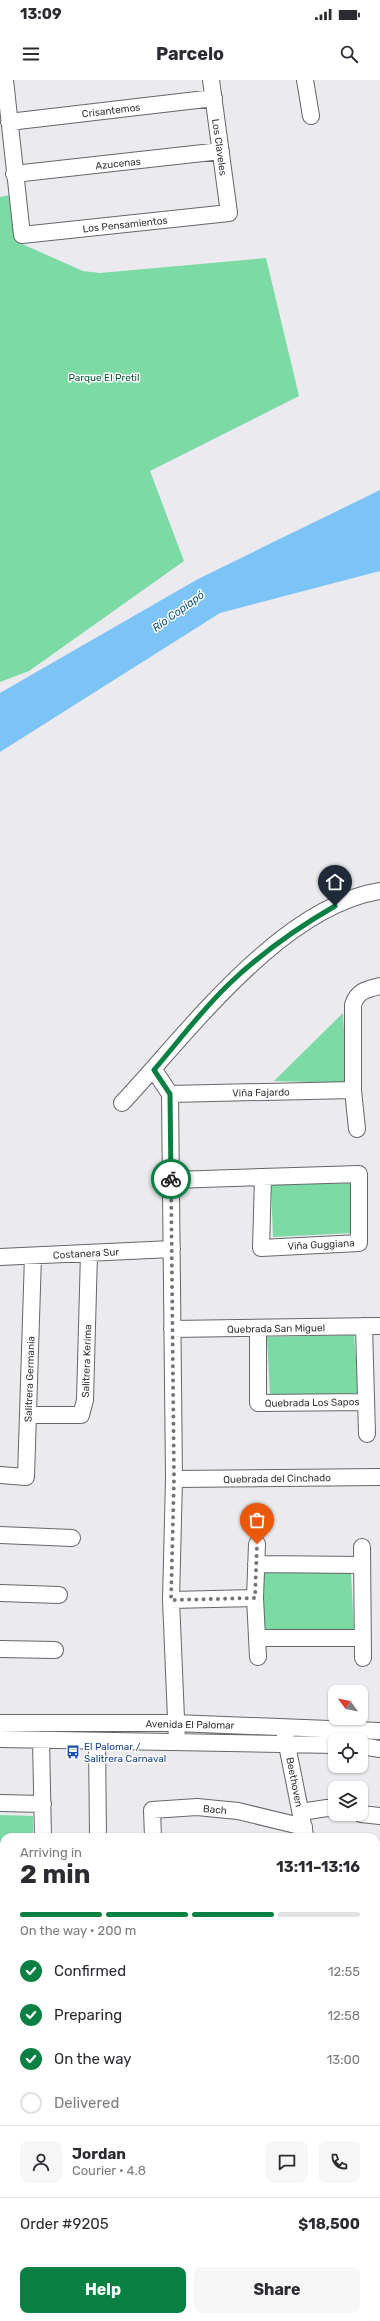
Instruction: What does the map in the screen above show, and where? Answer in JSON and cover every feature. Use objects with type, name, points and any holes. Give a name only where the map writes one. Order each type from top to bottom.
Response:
[{"type":"street","points":[[5,80],[14,174]]},
{"type":"street","name":"Los Claveles","points":[[211,80],[229,213]]},
{"type":"street","points":[[304,80],[311,116]]},
{"type":"street","name":"Crisantemos","points":[[9,122],[214,98]]},
{"type":"street","name":"Azucenas","points":[[14,174],[221,151]]},
{"type":"street","name":"Los Pensamientos","points":[[14,174],[22,235],[229,213]]},
{"type":"street","points":[[122,1103],[154,1070],[228,985],[272,947],[306,923],[335,906],[368,893],[380,891]]},
{"type":"street","points":[[357,1129],[352,1090],[353,1005],[356,997],[364,990],[380,986]]},
{"type":"street","points":[[154,1070],[170,1094],[174,1479],[171,1600],[177,1742]]},
{"type":"street","name":"Viña Fajardo","points":[[170,1094],[352,1090]]},
{"type":"street","name":"Viña Guggiana","points":[[172,1180],[359,1174],[360,1243],[261,1248],[263,1178]]},
{"type":"street","name":"Costanera Sur","points":[[0,1257],[172,1249]]},
{"type":"street","name":"Salitrera Kerima","points":[[28,1414],[81,1415],[85,1400],[89,1253]]},
{"type":"street","name":"Salitrera Germania","points":[[0,1475],[26,1477],[33,1256]]},
{"type":"street","points":[[364,1326],[368,1434]]},
{"type":"street","name":"Quebrada San Miguel","points":[[172,1329],[380,1326]]},
{"type":"street","name":"Quebrada Los Sapos","points":[[258,1328],[258,1403],[366,1402]]},
{"type":"street","name":"Quebrada del Cinchado","points":[[174,1479],[380,1477]]},
{"type":"street","points":[[0,1535],[72,1538]]},
{"type":"street","points":[[257,1544],[255,1598],[258,1657]]},
{"type":"street","points":[[362,1547],[363,1658]]},
{"type":"street","points":[[256,1564],[362,1565]]},
{"type":"street","points":[[0,1593],[59,1595]]},
{"type":"street","points":[[171,1600],[255,1598]]},
{"type":"street","points":[[257,1638],[362,1638]]},
{"type":"street","points":[[0,1649],[55,1650]]},
{"type":"street","name":"Avenida El Palomar","points":[[0,1723],[175,1723],[380,1730]]},
{"type":"street","name":"Beethoven","points":[[283,1726],[288,1744],[303,1825]]},
{"type":"street","name":"Avenida El Palomar","points":[[0,1739],[328,1745]]},
{"type":"street","points":[[41,1740],[43,1833]]},
{"type":"street","points":[[97,1741],[98,1833]]},
{"type":"street","points":[[368,1747],[380,1749]]},
{"type":"street","points":[[0,1803],[43,1804]]},
{"type":"street","name":"Bach","points":[[153,1833],[152,1810],[159,1809],[197,1807],[238,1811],[303,1825]]},
{"type":"street","points":[[303,1825],[328,1808]]},
{"type":"street","points":[[368,1815],[380,1816]]},
{"type":"green space","name":"Parque El Pretil","points":[[11,195],[22,244],[83,271],[100,273],[266,258],[299,396],[150,471],[184,561],[29,671],[0,682],[0,197]]},
{"type":"green space","points":[[343,1013],[347,1083],[274,1081]]},
{"type":"green space","points":[[353,1183],[353,1233],[273,1237],[271,1185]]},
{"type":"green space","points":[[354,1335],[359,1393],[270,1396],[267,1337]]},
{"type":"green space","points":[[262,1573],[351,1573],[354,1630],[265,1630]]},
{"type":"green space","points":[[0,1815],[33,1816],[33,1833],[0,1833]]},
{"type":"water","name":"Río Copiapó","points":[[380,490],[380,571],[220,613],[0,752],[0,693],[198,579]]},
{"type":"way so far","points":[[171,1179],[174,1479],[171,1600],[255,1598],[257,1544]]},
{"type":"place","name":"El Palomar / Salitrera Carnaval","points":[[73,1752]]},
{"type":"route","points":[[171,1179],[170,1094],[154,1070],[228,985],[272,947],[306,923],[335,906]]}]
